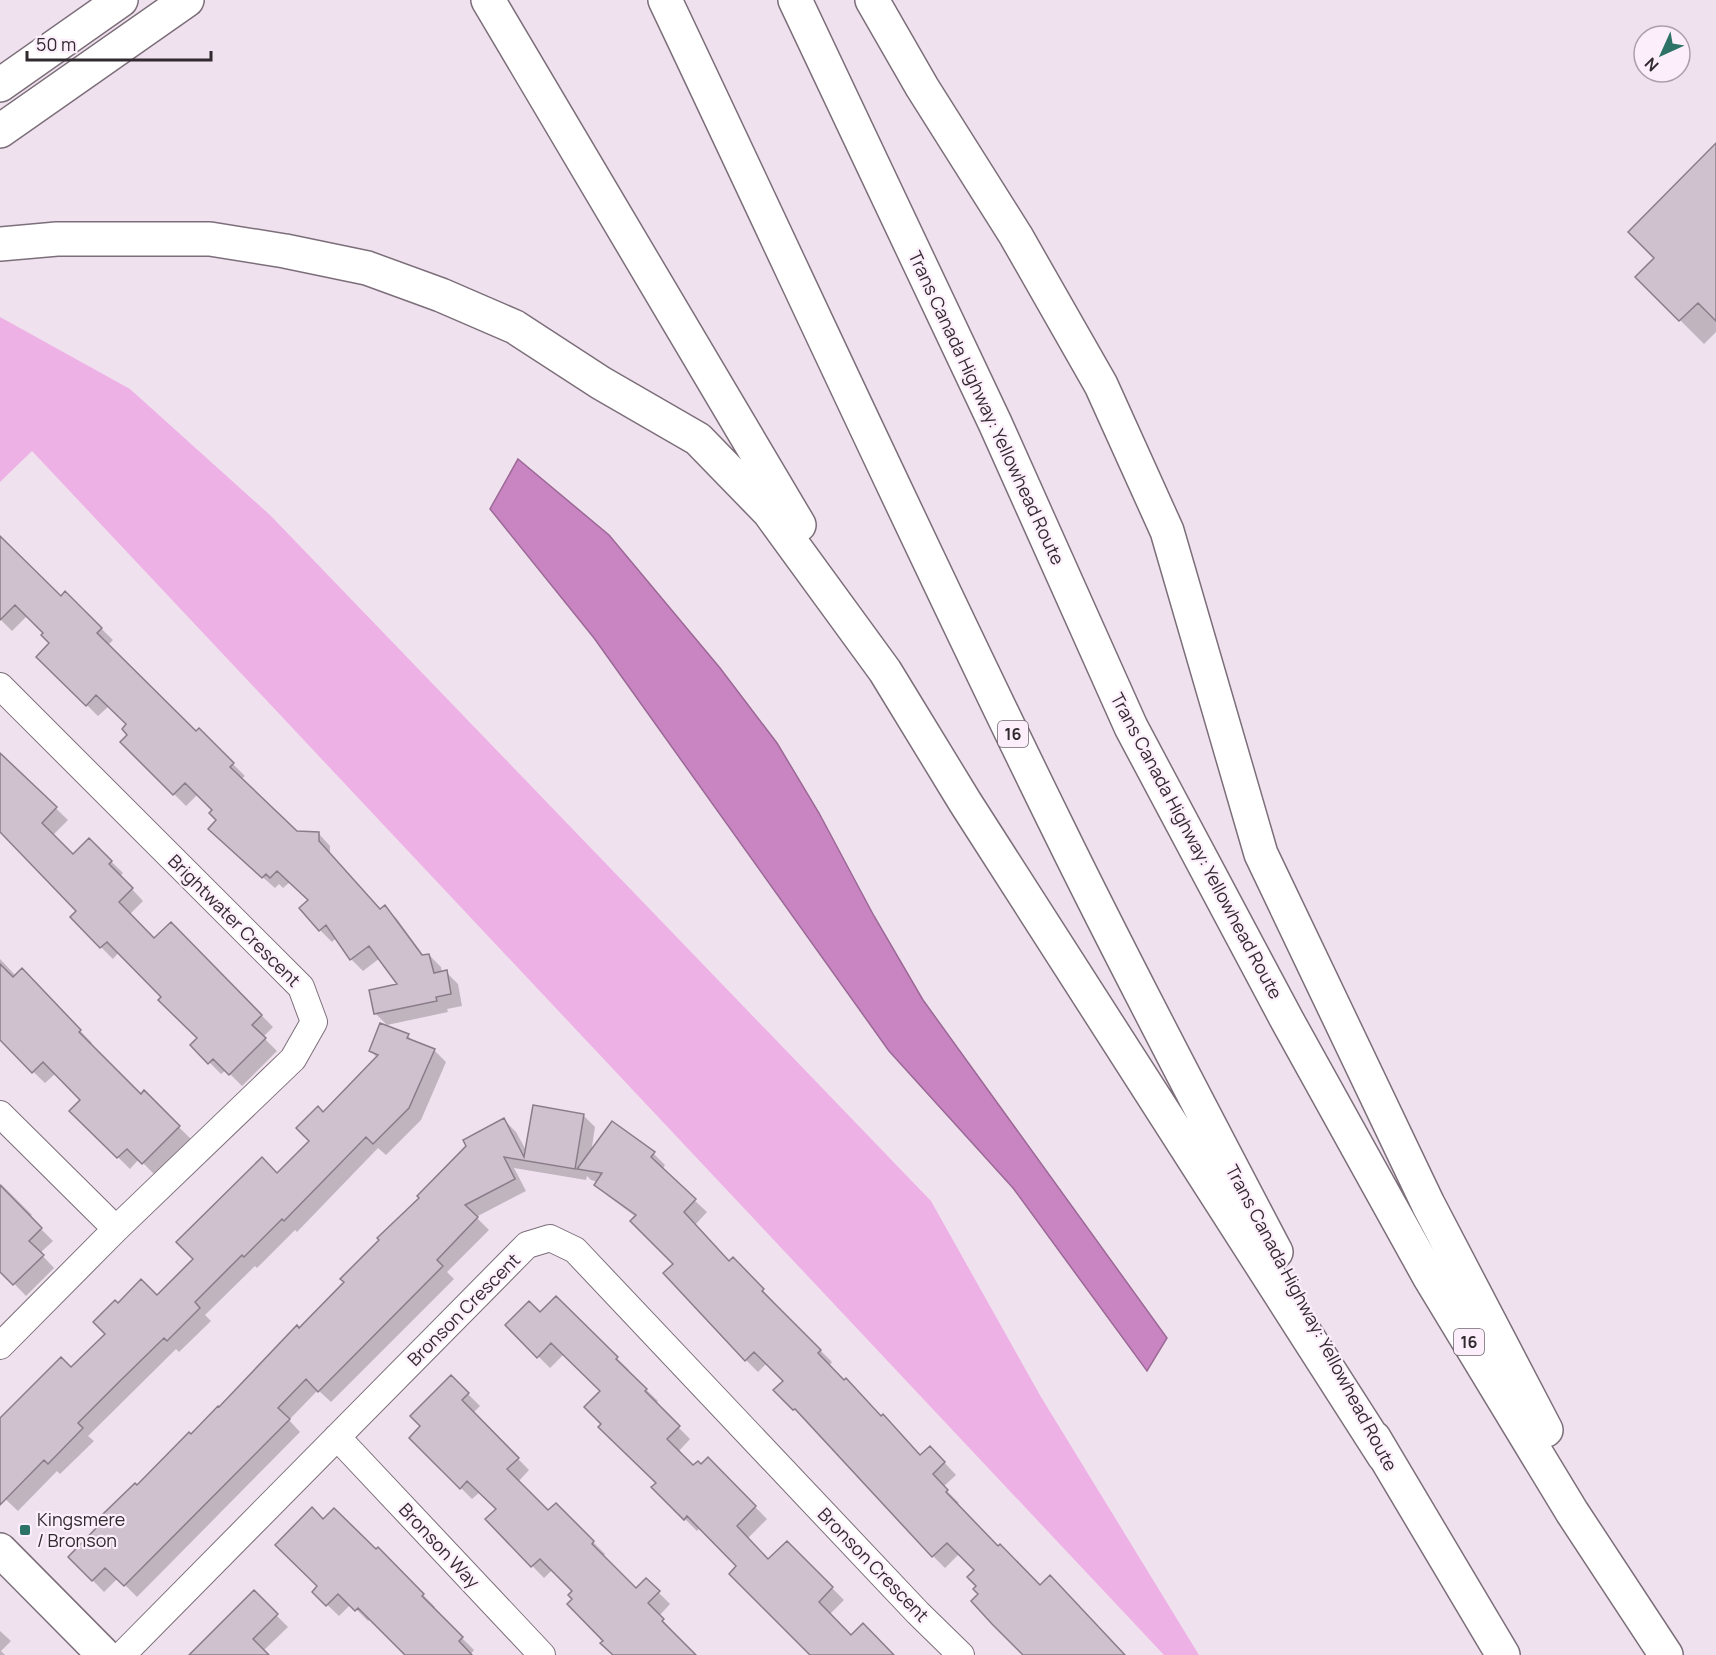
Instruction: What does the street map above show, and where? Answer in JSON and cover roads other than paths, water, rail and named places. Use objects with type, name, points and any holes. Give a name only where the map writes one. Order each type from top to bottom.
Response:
[{"type":"main road","points":[[0,85],[121,0]]},
{"type":"main road","points":[[0,131],[187,0]]},
{"type":"main road","points":[[488,0],[885,670],[978,822],[1384,1456]]},
{"type":"main road","name":"Trans Canada Highway: Yellowhead Route","points":[[665,0],[912,525],[1059,830],[1206,1120],[1384,1456],[1503,1655]]},
{"type":"main road","name":"Trans Canada Highway: Yellowhead Route","points":[[795,0],[994,423],[1131,727],[1287,1020],[1430,1278],[1572,1512],[1658,1643]]},
{"type":"main road","points":[[872,0],[922,87],[1016,236],[1101,385],[1167,531],[1261,854],[1428,1204],[1658,1643]]},
{"type":"main road","points":[[0,244],[57,239],[210,239],[367,268],[441,295],[515,327],[601,383],[698,439],[769,512],[885,670]]},
{"type":"main road","points":[[0,1550],[104,1655]]},
{"type":"street","name":"Brightwater Crescent","points":[[0,686],[301,987],[314,1022],[293,1059],[116,1229],[0,1346]]},
{"type":"street","points":[[0,1114],[116,1229]]},
{"type":"street","name":"Bronson Crescent","points":[[122,1655],[527,1245],[550,1238],[575,1250],[918,1613],[961,1655]]},
{"type":"street","name":"Bronson Way","points":[[337,1437],[542,1655]]},
{"type":"place","name":"Kingsmere / Bronson","points":[[25,1530]]}]
